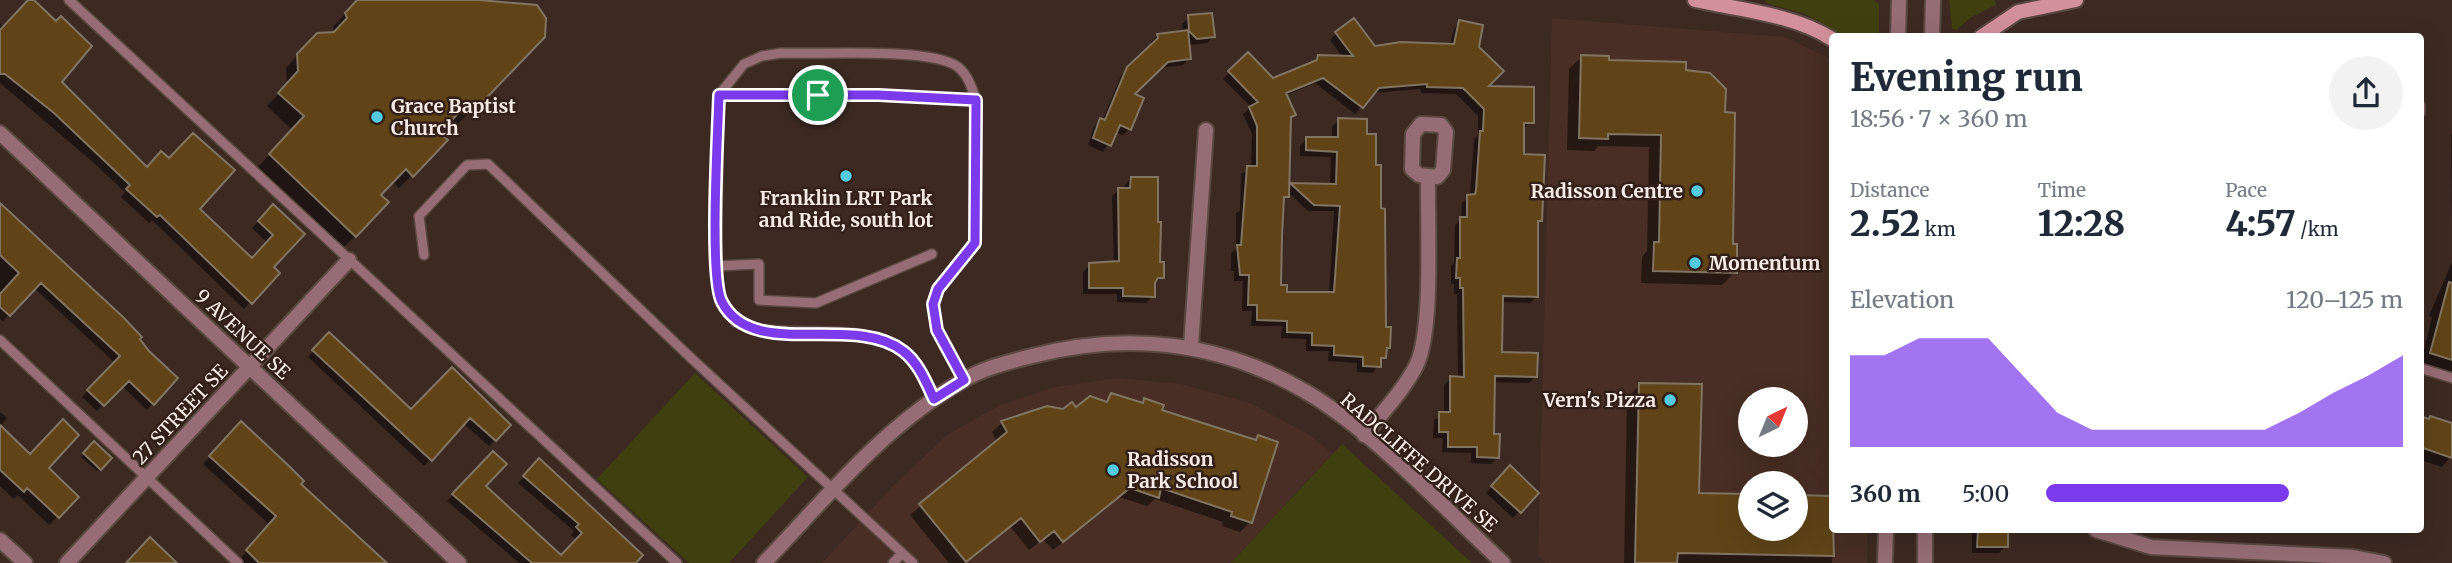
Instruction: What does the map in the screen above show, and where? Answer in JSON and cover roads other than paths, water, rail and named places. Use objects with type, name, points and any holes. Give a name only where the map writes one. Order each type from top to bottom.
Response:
[{"type":"main road","points":[[1695,0],[1775,16],[1815,29],[1829,37]]},
{"type":"main road","points":[[1987,33],[2018,12],[2076,0]]},
{"type":"street","points":[[1898,33],[1899,0]]},
{"type":"street","points":[[1932,33],[1933,0]]},
{"type":"street","points":[[1191,346],[1206,130]]},
{"type":"street","name":"9 AVENUE SE","points":[[0,133],[459,563]]},
{"type":"street","points":[[1364,435],[1396,396],[1417,364],[1426,331],[1428,178]]},
{"type":"street","name":"27 STREET SE","points":[[67,563],[349,260]]},
{"type":"street","name":"RADCLIFFE DRIVE SE","points":[[764,563],[874,447],[934,399],[964,380],[1017,360],[1070,348],[1131,342],[1191,346],[1250,364],[1318,400],[1364,435],[1503,563]]},
{"type":"street","points":[[1885,563],[1886,533]]},
{"type":"street","points":[[1925,563],[1926,533]]},
{"type":"street","points":[[2106,533],[2151,547],[2353,557],[2384,563]]},
{"type":"street","points":[[0,540],[25,563]]},
{"type":"lane","points":[[69,0],[677,563]]},
{"type":"lane","points":[[934,399],[918,368],[905,352],[883,338],[765,331],[736,322],[720,301],[716,266],[719,95],[744,64],[762,56],[782,53],[921,55],[948,61],[960,69],[976,100],[975,243],[938,289],[933,304],[937,330],[964,380]]},
{"type":"lane","points":[[719,95],[878,95],[976,100]]},
{"type":"lane","points":[[424,255],[419,216],[467,165],[488,164],[691,358],[835,488],[913,563]]},
{"type":"lane","points":[[716,266],[759,264],[759,300],[816,303],[932,254]]},
{"type":"lane","points":[[0,341],[239,563]]},
{"type":"lane","points":[[2424,369],[2452,379]]},
{"type":"lane","points":[[893,563],[902,553]]},
{"type":"place","name":"Grace Baptist Church","points":[[377,117]]},
{"type":"place","name":"Franklin LRT Park and Ride, south lot","points":[[846,176]]},
{"type":"place","name":"Radisson Centre","points":[[1697,191]]},
{"type":"place","name":"Momentum","points":[[1695,263]]},
{"type":"place","name":"Vern's Pizza","points":[[1670,400]]},
{"type":"place","name":"Radisson Park School","points":[[1113,470]]}]
